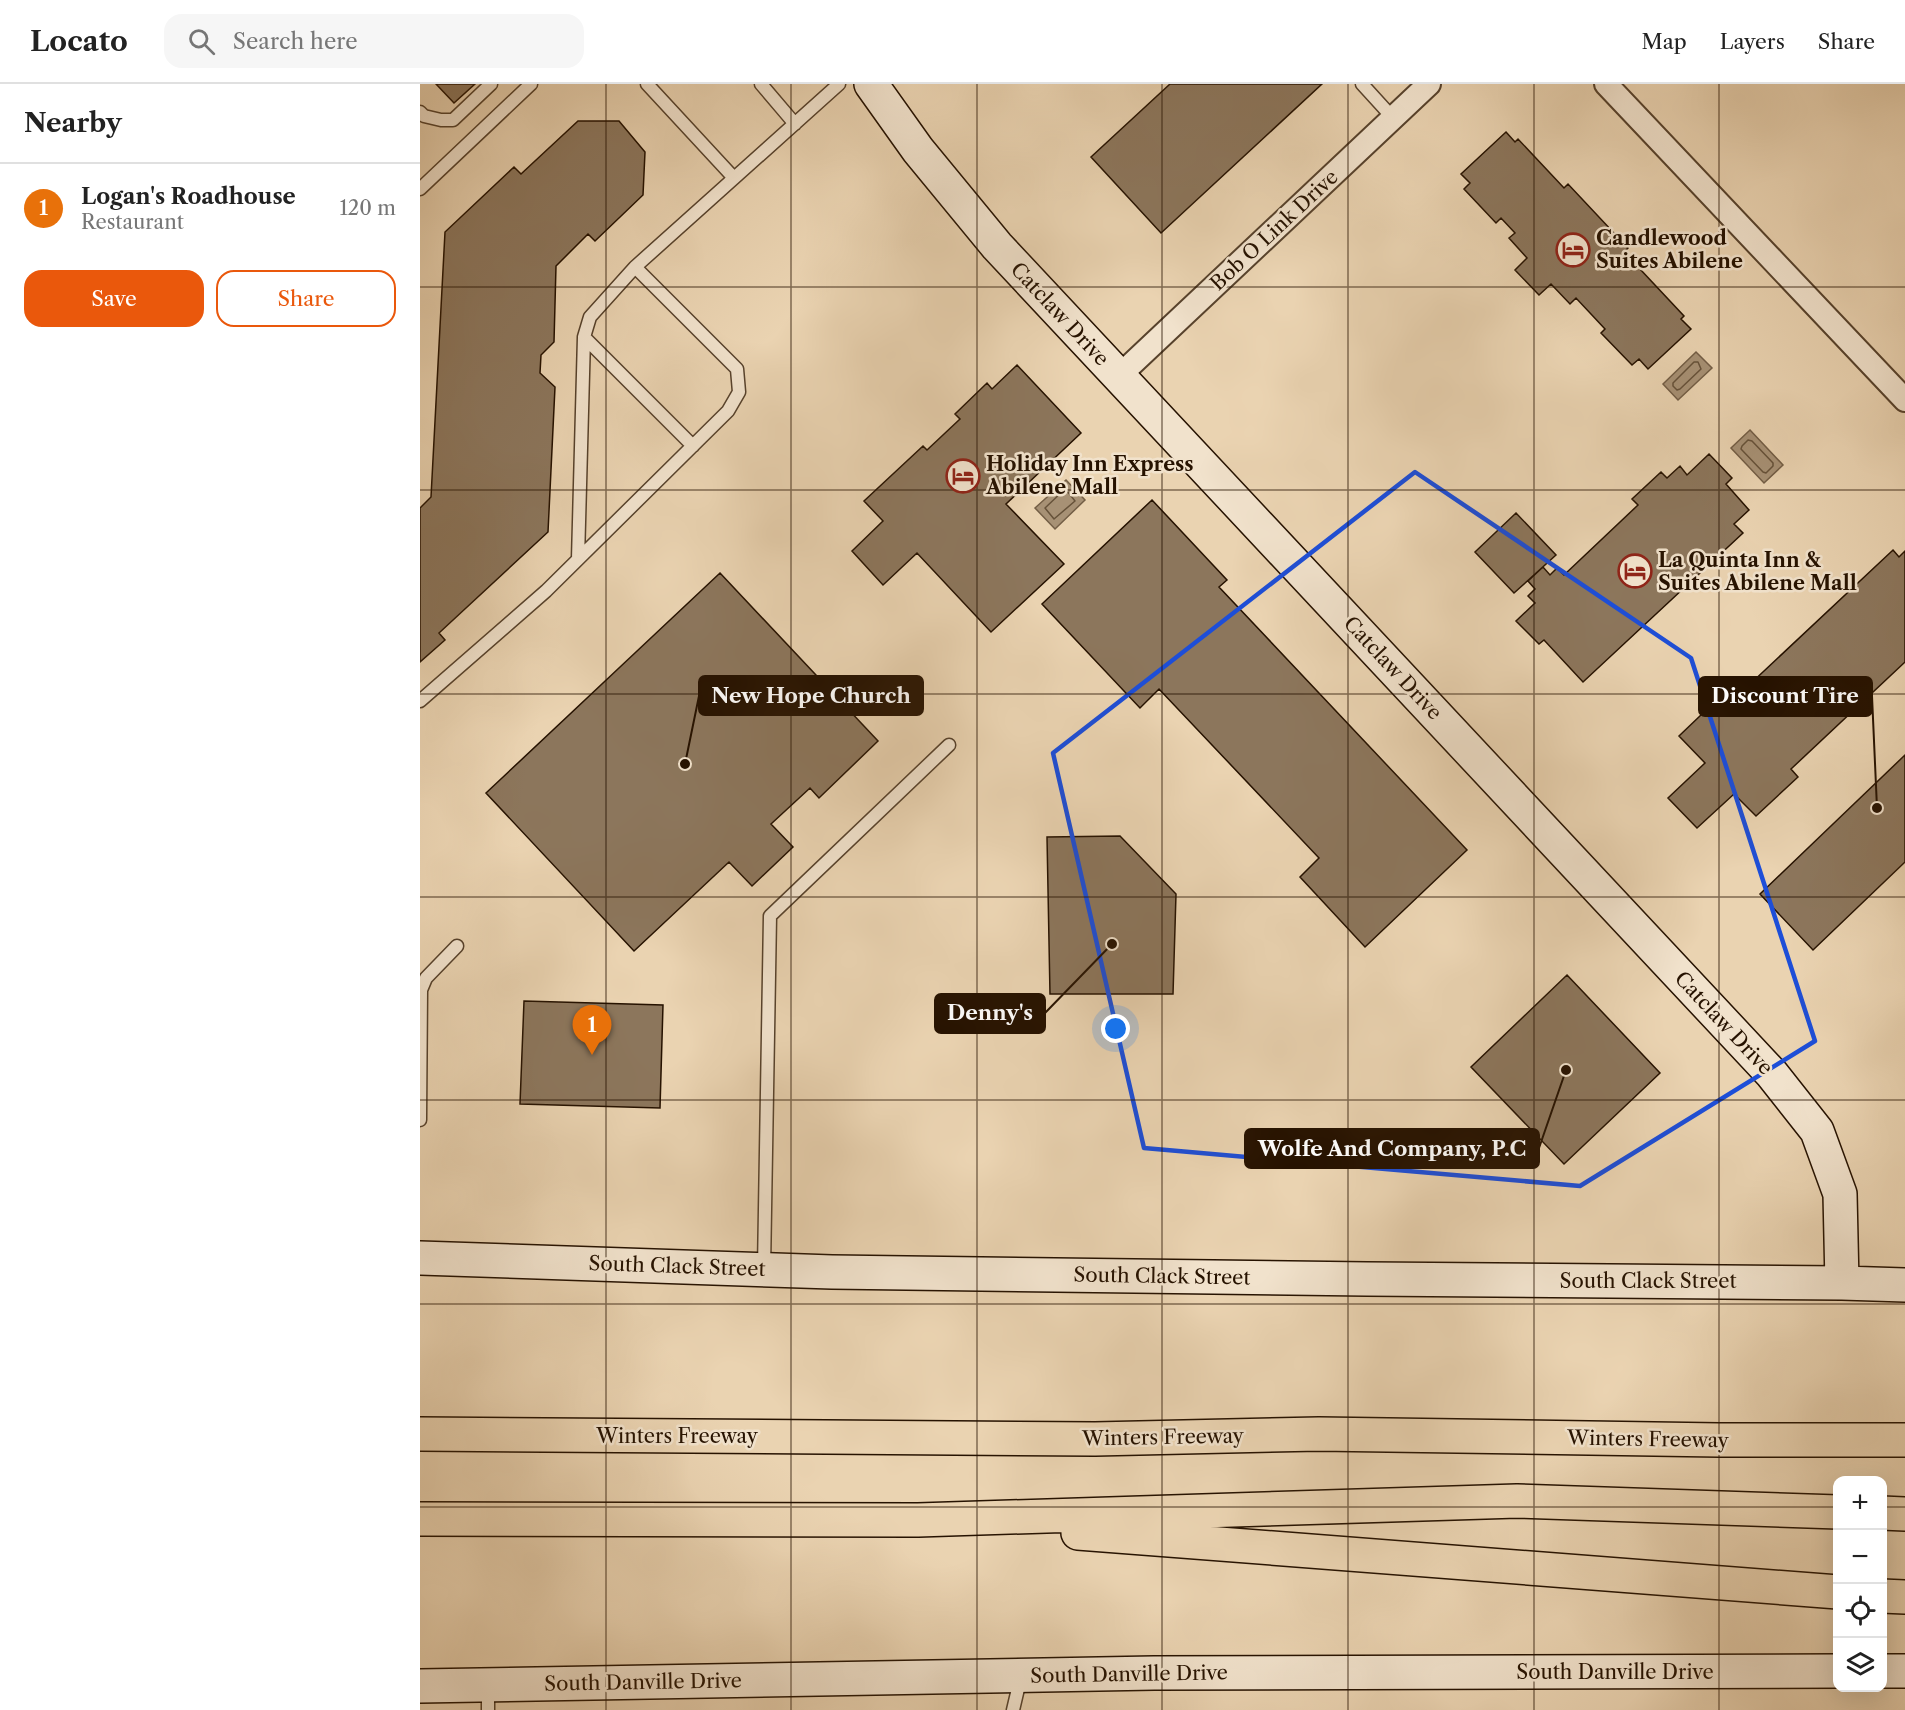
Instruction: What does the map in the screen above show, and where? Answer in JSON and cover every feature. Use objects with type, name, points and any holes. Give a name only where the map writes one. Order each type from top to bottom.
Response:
[{"type":"highway","points":[[1551,1438],[1905,1419]]},
{"type":"highway","name":"Winters Freeway","points":[[420,1434],[1095,1439],[1319,1434],[1905,1440]]},
{"type":"highway","points":[[420,1519],[918,1520],[1518,1501],[1833,1512]]},
{"type":"highway","points":[[1887,1513],[1905,1514]]},
{"type":"highway","points":[[918,1520],[1833,1592]]},
{"type":"highway","points":[[1887,1596],[1905,1597]]},
{"type":"main road","name":"Catclaw Drive","points":[[871,84],[918,150],[997,246],[1772,1074],[1817,1131],[1840,1194],[1842,1282]]},
{"type":"main road","name":"South Clack Street","points":[[424,1257],[764,1269],[1366,1279],[1842,1282],[1905,1285]]},
{"type":"main road","name":"South Danville Drive","points":[[420,1686],[488,1697],[1022,1675],[1833,1671]]},
{"type":"main road","points":[[1887,1671],[1905,1671]]},
{"type":"street","name":"Bob O Link Drive","points":[[1119,376],[1429,84]]},
{"type":"street","points":[[1606,84],[1905,400]]},
{"type":"lane","points":[[420,112],[424,116],[453,120],[491,84]]},
{"type":"lane","points":[[423,181],[531,84]]},
{"type":"lane","points":[[647,84],[734,178]]},
{"type":"lane","points":[[761,84],[795,124]]},
{"type":"lane","points":[[578,559],[584,337],[590,317],[635,267],[839,84]]},
{"type":"lane","points":[[1362,84],[1393,118]]},
{"type":"lane","points":[[420,701],[546,591],[728,411],[739,392],[737,369],[635,267]]},
{"type":"lane","points":[[584,337],[693,446]]},
{"type":"lane","points":[[764,1269],[770,916],[949,745]]},
{"type":"lane","points":[[420,1120],[421,990],[426,978],[457,945]]},
{"type":"lane","points":[[1013,1710],[1022,1675]]},
{"type":"highlighted area","points":[[1415,472],[1691,658],[1815,1041],[1580,1186],[1144,1148],[1053,753]]},
{"type":"water","points":[[1696,352],[1712,368],[1678,400],[1663,384]]},
{"type":"water","points":[[1750,430],[1783,465],[1764,483],[1731,448]]},
{"type":"water","points":[[1066,480],[1085,500],[1055,529],[1035,508]]},
{"type":"building","points":[[436,84],[475,84],[454,103]]},
{"type":"building","points":[[1170,84],[1322,84],[1161,233],[1091,157]]},
{"type":"building","points":[[578,121],[619,121],[645,152],[643,195],[595,241],[588,234],[556,266],[554,342],[541,355],[540,373],[555,387],[548,532],[439,633],[445,640],[420,662],[420,508],[431,497],[445,232],[514,167],[521,174]]},
{"type":"building","name":"Candlewood Suites Abilene","points":[[1506,132],[1515,142],[1518,139],[1564,188],[1568,184],[1628,248],[1624,252],[1684,316],[1681,319],[1691,329],[1648,369],[1639,359],[1632,365],[1601,333],[1605,329],[1576,298],[1570,304],[1551,284],[1539,295],[1515,270],[1527,258],[1509,238],[1515,233],[1501,218],[1496,223],[1464,189],[1470,183],[1461,174]]},
{"type":"building","name":"Holiday Inn Express Abilene Mall","points":[[1017,365],[1081,433],[1006,504],[1064,564],[991,632],[917,553],[883,585],[852,551],[883,521],[864,501],[923,446],[927,450],[960,419],[955,414],[987,383],[992,389]]},
{"type":"building","name":"La Quinta Inn & Suites Abilene Mall","points":[[1709,454],[1732,478],[1726,484],[1749,510],[1734,524],[1743,533],[1583,682],[1544,640],[1539,644],[1516,621],[1535,603],[1528,596],[1535,589],[1528,581],[1543,567],[1550,575],[1557,568],[1564,575],[1638,505],[1632,499],[1661,472],[1667,478],[1680,466],[1687,475]]},
{"type":"building","points":[[1152,500],[1227,580],[1219,587],[1467,850],[1365,947],[1300,877],[1319,858],[1159,689],[1140,708],[1042,604]]},
{"type":"building","points":[[1516,513],[1556,555],[1514,593],[1475,552]]},
{"type":"building","points":[[1893,550],[1899,557],[1905,551],[1905,662],[1791,769],[1798,777],[1756,816],[1734,794],[1697,828],[1668,798],[1705,763],[1679,736],[1724,693],[1732,701]]},
{"type":"building","points":[[720,573],[878,741],[819,798],[810,788],[771,824],[793,847],[752,886],[729,862],[634,951],[486,793]]},
{"type":"building","points":[[1905,755],[1905,862],[1813,950],[1760,894]]},
{"type":"building","points":[[1120,836],[1176,894],[1173,994],[1050,994],[1047,837]]},
{"type":"building","points":[[1567,975],[1660,1073],[1564,1164],[1471,1067]]},
{"type":"building","points":[[524,1001],[663,1005],[660,1108],[520,1104]]},
{"type":"place","name":"Candlewood Suites Abilene","points":[[1573,250]]},
{"type":"place","name":"Holiday Inn Express Abilene Mall","points":[[963,476]]},
{"type":"place","name":"La Quinta Inn & Suites Abilene Mall","points":[[1635,571]]},
{"type":"place","name":"New Hope Church","points":[[685,764]]},
{"type":"place","name":"Discount Tire","points":[[1877,808]]},
{"type":"place","name":"Denny's","points":[[1112,944]]},
{"type":"place","name":"Logan's Roadhouse","points":[[592,1055]]},
{"type":"place","name":"Wolfe And Company, P.C","points":[[1566,1070]]}]
